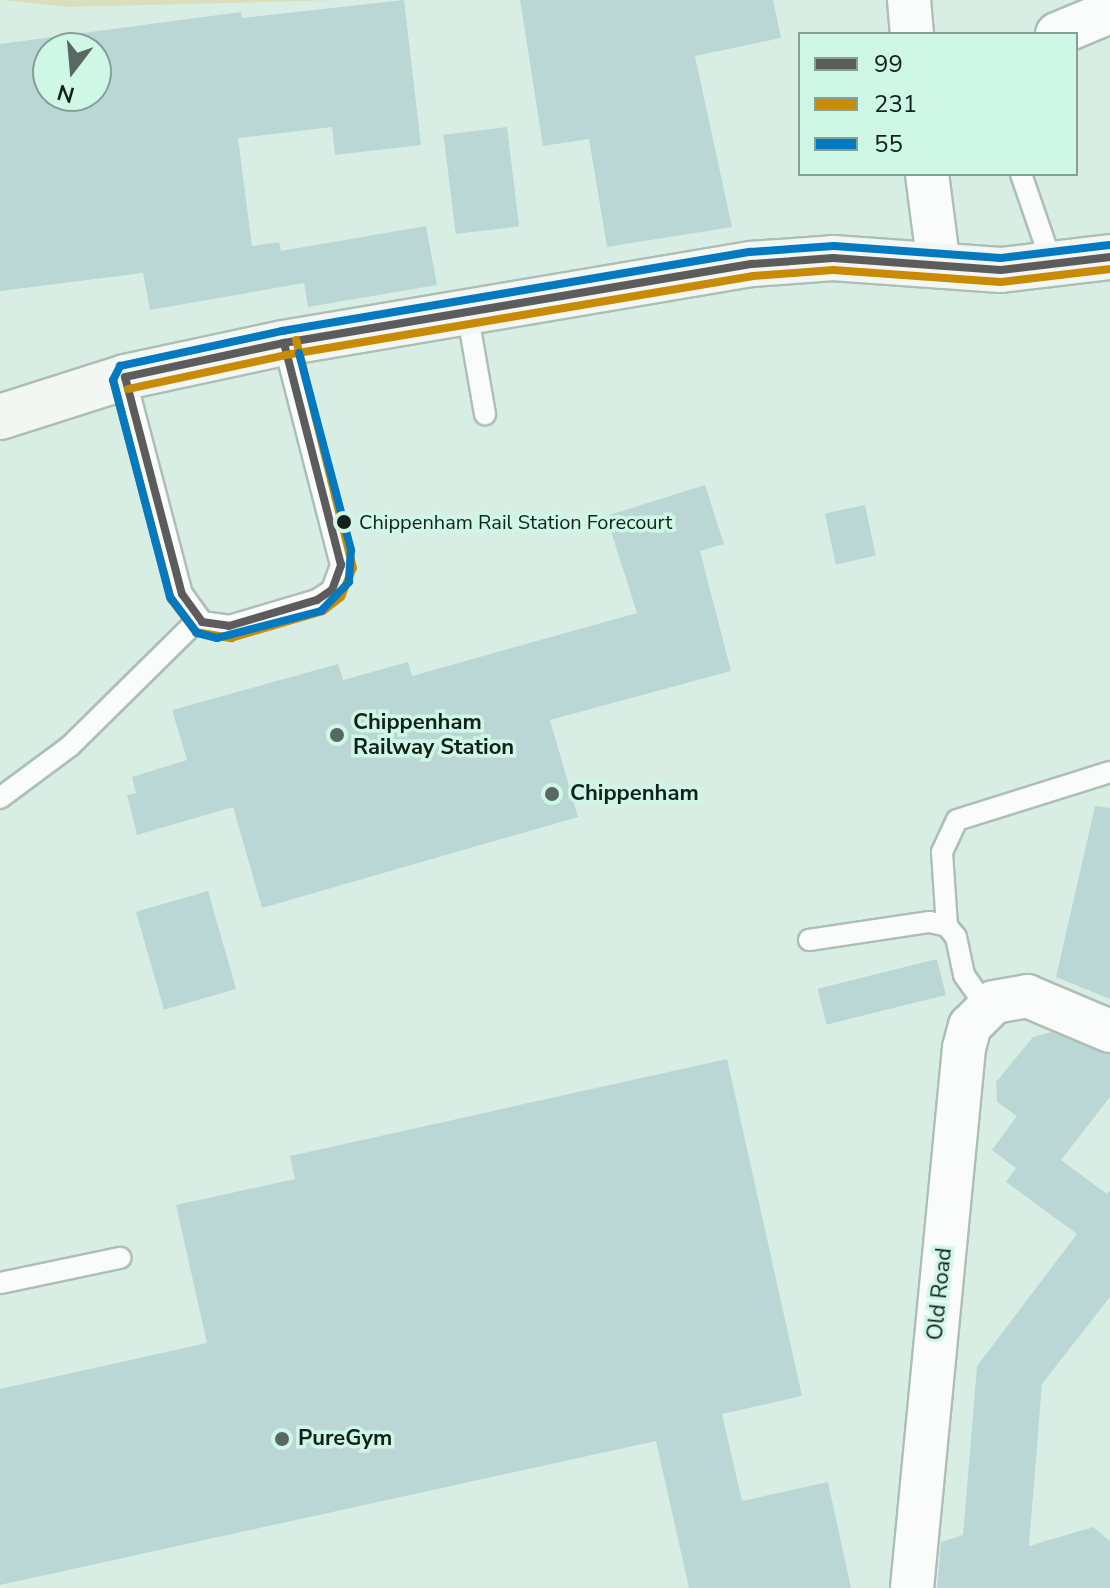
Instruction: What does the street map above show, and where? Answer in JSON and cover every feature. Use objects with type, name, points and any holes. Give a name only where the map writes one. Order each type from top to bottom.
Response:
[{"type":"street","points":[[909,0],[912,32]]},
{"type":"street","points":[[1062,32],[1110,12]]},
{"type":"street","points":[[927,176],[939,266]]},
{"type":"street","points":[[0,417],[125,377],[284,343],[752,264],[833,258],[939,266],[1053,267],[1110,257]]},
{"type":"street","points":[[986,1006],[1027,996],[1110,1031]]},
{"type":"street","name":"Old Road","points":[[912,1588],[964,1048],[970,1026],[986,1006]]},
{"type":"lane","points":[[1022,176],[1053,267]]},
{"type":"lane","points":[[467,311],[485,414]]},
{"type":"lane","points":[[125,377],[182,594],[199,619],[229,626],[317,600],[338,578],[339,553],[284,343]]},
{"type":"lane","points":[[0,798],[70,746],[199,619]]},
{"type":"lane","points":[[986,1006],[964,975],[956,937],[947,926],[942,852],[957,820],[1110,772]]},
{"type":"lane","points":[[809,940],[930,922],[947,926]]},
{"type":"lane","points":[[0,1283],[120,1258]]},
{"type":"green space","points":[[2,0],[338,0],[68,7]]},
{"type":"building","points":[[404,0],[421,145],[335,155],[332,127],[238,138],[252,246],[279,242],[281,251],[426,226],[437,285],[308,307],[304,283],[150,310],[143,273],[0,291],[0,44],[32,40],[32,112],[112,112],[112,32],[90,32],[241,12],[242,18]]},
{"type":"building","points":[[520,0],[773,0],[781,38],[695,56],[732,227],[607,247],[589,139],[543,146]]},
{"type":"building","points":[[507,127],[519,226],[456,234],[443,135]]},
{"type":"building","points":[[705,485],[724,544],[700,551],[731,671],[550,720],[578,817],[262,908],[233,807],[137,835],[127,795],[136,793],[132,777],[187,760],[172,710],[338,664],[343,680],[408,662],[412,676],[637,613],[606,516]]},
{"type":"building","points":[[865,505],[876,556],[836,564],[825,514]]},
{"type":"building","points":[[1095,806],[1110,808],[1110,999],[1056,977]]},
{"type":"building","points":[[208,891],[236,989],[164,1010],[136,912]]},
{"type":"building","points":[[937,959],[946,995],[827,1025],[818,989]]},
{"type":"building","points":[[1051,1032],[1110,1054],[1110,1097],[1061,1160],[1107,1194],[1110,1190],[1110,1297],[1042,1384],[1029,1546],[1093,1527],[1110,1541],[1110,1588],[937,1588],[941,1542],[963,1535],[977,1366],[1077,1234],[1006,1182],[1016,1168],[992,1150],[1017,1116],[997,1102],[996,1082],[1033,1037]]},
{"type":"building","points":[[727,1059],[802,1396],[722,1414],[742,1501],[828,1482],[851,1588],[689,1588],[656,1441],[0,1585],[0,1389],[207,1343],[176,1205],[295,1179],[290,1156]]},
{"type":"transit line","name":"55","points":[[299,353],[351,550],[349,582],[321,611],[217,638],[197,633],[170,597],[113,380],[120,366],[282,331],[750,252],[834,246],[1001,258],[1109,245]]},
{"type":"transit line","name":"99","points":[[125,377],[284,343],[752,264],[833,258],[1001,270],[1110,257]]},
{"type":"transit line","name":"231","points":[[128,389],[286,355],[753,276],[833,270],[1001,282],[1110,269]]},
{"type":"transit line","name":"231","points":[[113,380],[171,599],[196,632],[231,638],[323,611],[341,597],[353,568],[296,340]]},
{"type":"transit line","name":"99","points":[[125,377],[182,594],[202,622],[229,626],[317,600],[332,590],[341,565],[284,343]]},
{"type":"place","name":"Chippenham Rail Station Forecourt","points":[[344,522]]},
{"type":"place","name":"Chippenham Railway Station","points":[[337,735]]},
{"type":"place","name":"Chippenham","points":[[552,794]]},
{"type":"place","name":"PureGym","points":[[282,1439]]}]
